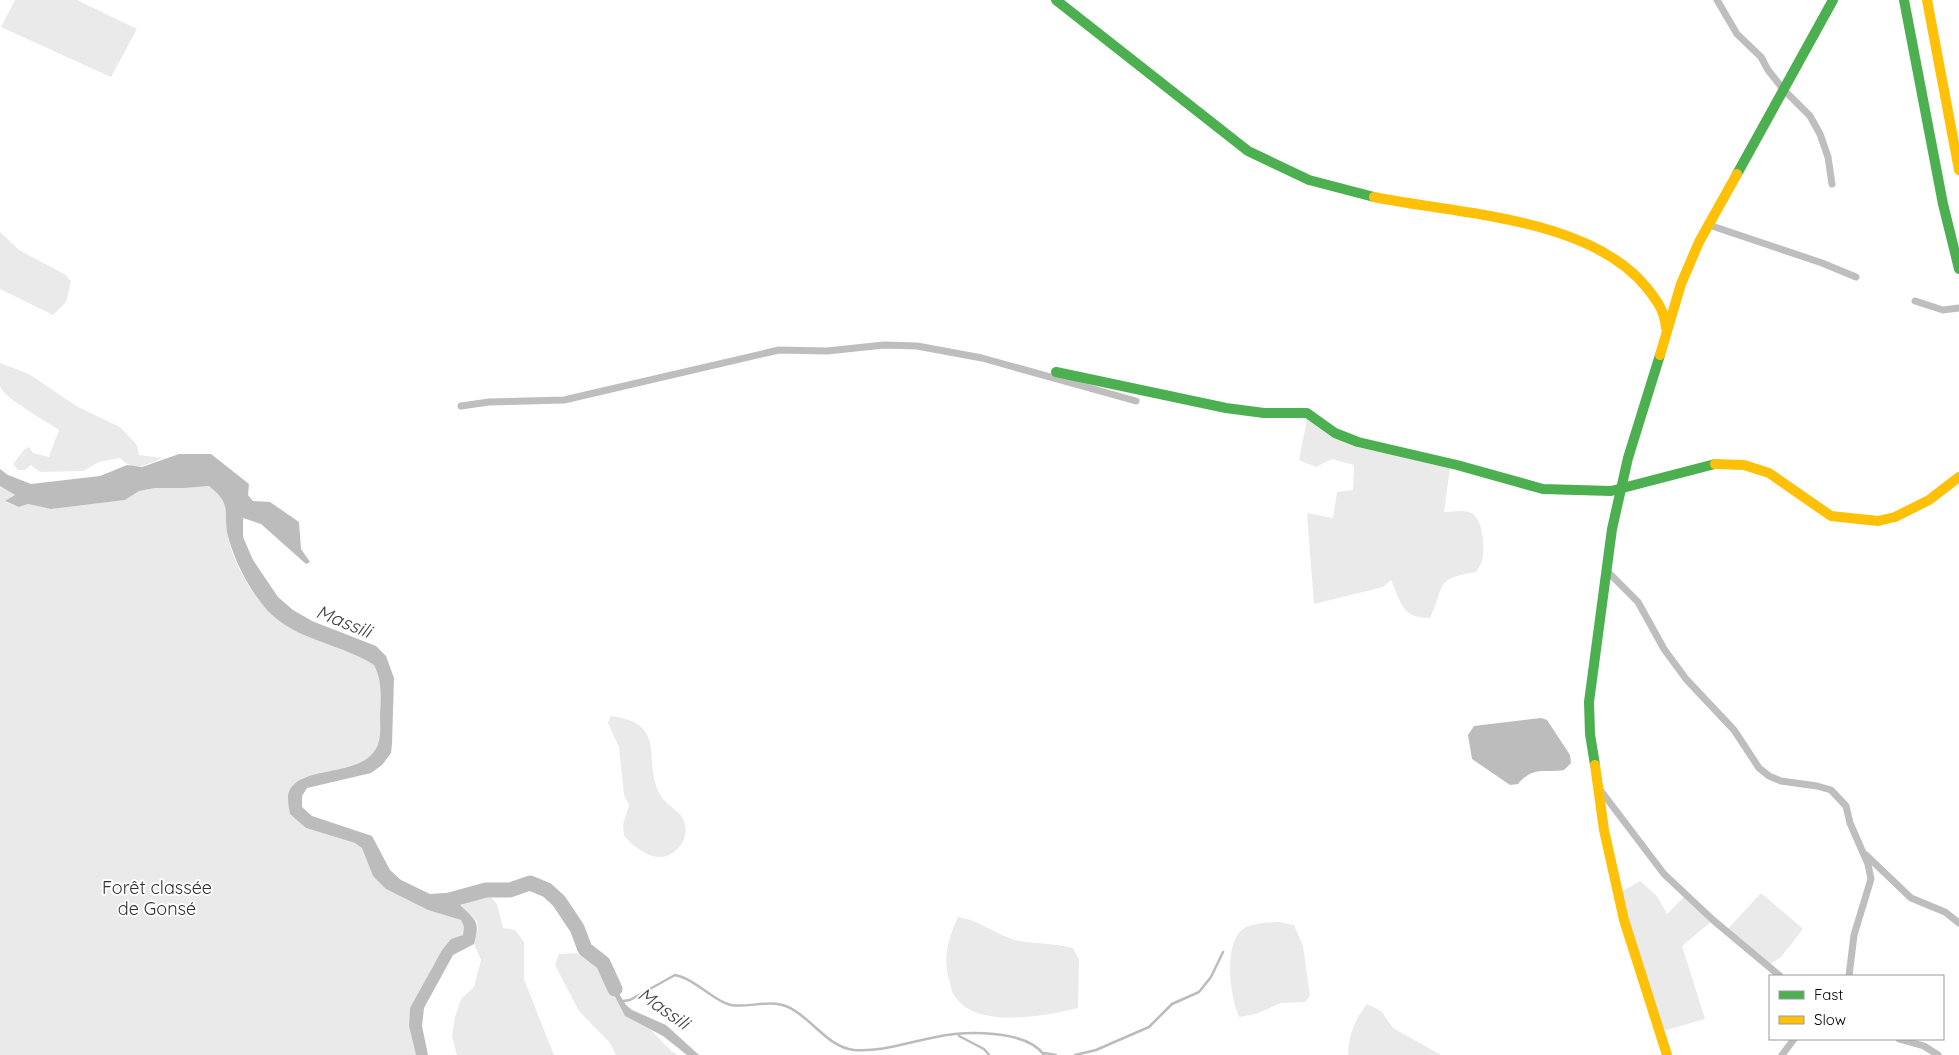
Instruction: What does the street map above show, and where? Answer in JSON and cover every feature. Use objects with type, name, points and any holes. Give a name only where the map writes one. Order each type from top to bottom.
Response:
[{"type":"main road","points":[[1056,0],[1215,126],[1258,157],[1299,176],[1340,190],[1510,220],[1557,233],[1592,246],[1629,268],[1649,288],[1662,307],[1666,329]]},
{"type":"main road","points":[[1667,1055],[1624,920],[1596,785],[1590,734],[1589,702],[1612,529],[1623,488],[1628,458],[1681,284],[1709,225],[1833,0]]},
{"type":"main road","points":[[1904,0],[1943,204],[1959,269]]},
{"type":"main road","points":[[1928,0],[1959,170]]},
{"type":"main road","points":[[1056,372],[1226,408],[1264,413],[1307,412],[1335,433],[1358,442],[1457,465],[1543,489],[1611,491],[1714,464],[1744,465],[1769,473],[1831,516],[1878,521],[1894,518],[1929,500],[1959,477]]},
{"type":"street","points":[[1717,0],[1737,34],[1761,57],[1768,70],[1783,89],[1810,116],[1820,134],[1828,157],[1832,184]]},
{"type":"street","points":[[1709,225],[1822,263],[1856,277]]},
{"type":"street","points":[[1915,301],[1942,310],[1959,308]]},
{"type":"street","points":[[461,406],[489,402],[564,400],[779,350],[827,351],[884,345],[917,346],[982,358],[1136,401]]},
{"type":"street","points":[[1606,570],[1638,602],[1664,649],[1686,679],[1734,730],[1759,768],[1769,776],[1781,781],[1817,786],[1831,790],[1841,798],[1864,853],[1871,879],[1870,888],[1854,935],[1848,975]]},
{"type":"street","points":[[1596,785],[1636,834],[1664,874],[1713,920],[1779,975]]},
{"type":"street","points":[[1864,853],[1911,898],[1945,912],[1959,923]]},
{"type":"street","points":[[1782,1055],[1793,1040]]},
{"type":"street","points":[[1903,1040],[1924,1046],[1938,1055]]},
{"type":"green space","points":[[15,0],[77,0],[137,29],[111,77],[1,27]]},
{"type":"green space","points":[[0,232],[19,250],[66,275],[71,282],[66,302],[53,315],[0,289]]},
{"type":"green space","points":[[0,363],[29,374],[78,407],[120,427],[137,445],[139,455],[162,458],[145,465],[135,466],[120,458],[99,462],[83,471],[40,472],[31,465],[25,470],[18,470],[13,464],[24,450],[29,447],[33,453],[49,457],[59,430],[17,403],[3,391],[0,386]]},
{"type":"green space","points":[[1308,414],[1331,430],[1451,461],[1444,512],[1465,511],[1475,516],[1479,521],[1483,535],[1483,556],[1476,572],[1453,578],[1443,585],[1430,618],[1421,618],[1408,612],[1400,602],[1391,580],[1383,587],[1314,604],[1307,513],[1333,518],[1337,492],[1353,490],[1354,465],[1332,459],[1316,467],[1299,460]]},
{"type":"green space","name":"Forêt classée de Gonsé","points":[[0,486],[15,495],[5,502],[19,507],[28,504],[51,509],[125,500],[139,491],[155,488],[209,486],[224,503],[230,547],[238,567],[261,603],[292,628],[347,651],[374,665],[380,683],[381,695],[380,741],[375,752],[366,760],[355,765],[315,775],[292,786],[306,828],[355,843],[362,848],[386,889],[428,910],[461,920],[464,927],[463,935],[451,939],[442,950],[410,1008],[409,1026],[416,1055],[0,1055]]},
{"type":"green space","points":[[611,716],[630,720],[641,727],[648,736],[655,783],[664,800],[684,820],[686,830],[683,842],[673,853],[666,856],[651,856],[637,848],[624,836],[623,825],[629,805],[624,795],[619,747],[608,723]]},
{"type":"green space","points":[[1640,881],[1657,896],[1667,914],[1686,895],[1713,920],[1682,946],[1705,1019],[1659,1032],[1618,894]]},
{"type":"green space","points":[[1761,893],[1803,929],[1781,957],[1767,966],[1726,931]]},
{"type":"green space","points":[[479,896],[492,898],[497,904],[503,928],[515,930],[524,942],[524,979],[554,1055],[457,1055],[452,1036],[455,1017],[461,999],[474,987],[481,960],[474,944],[478,929],[477,921],[461,906],[470,898]]},
{"type":"green space","points":[[958,917],[974,921],[1011,939],[1073,948],[1079,960],[1078,1008],[1030,1017],[1011,1018],[994,1017],[978,1013],[964,1006],[952,992],[946,963],[949,940]]},
{"type":"green space","points":[[1278,922],[1294,925],[1303,946],[1310,996],[1305,1002],[1281,1003],[1256,1014],[1239,1017],[1233,997],[1230,971],[1233,946],[1237,936],[1243,929],[1250,926]]},
{"type":"green space","points":[[577,953],[594,963],[604,975],[625,1016],[651,1030],[671,1051],[678,1055],[616,1055],[610,1043],[579,1011],[555,965],[559,954]]},
{"type":"green space","points":[[1367,1004],[1381,1011],[1393,1028],[1441,1055],[1348,1055],[1353,1028]]},
{"type":"shaded area","points":[[179,454],[211,454],[249,484],[248,495],[253,501],[270,502],[299,522],[301,549],[310,562],[306,564],[261,524],[243,518],[243,537],[253,560],[278,597],[293,610],[312,621],[376,646],[386,656],[394,678],[391,753],[382,765],[371,773],[307,788],[302,796],[302,807],[312,816],[372,836],[390,870],[401,880],[430,894],[445,893],[460,896],[461,906],[476,922],[477,931],[474,944],[453,955],[424,1008],[422,1026],[428,1055],[416,1055],[409,1026],[410,1008],[442,950],[451,939],[463,935],[464,927],[461,920],[428,910],[386,889],[373,876],[362,848],[355,843],[306,828],[290,814],[288,799],[292,787],[301,779],[346,768],[361,762],[372,754],[379,741],[380,731],[380,689],[374,665],[292,629],[268,611],[255,595],[240,569],[229,540],[225,505],[217,493],[209,486],[155,488],[139,491],[125,500],[51,509],[28,504],[19,507],[5,501],[15,495],[0,486],[0,469],[8,475],[31,484],[100,476],[127,465],[142,467]]},
{"type":"shaded area","points":[[1541,718],[1547,720],[1570,755],[1571,763],[1564,770],[1534,772],[1523,778],[1518,784],[1510,785],[1472,759],[1468,735],[1474,726]]},
{"type":"shaded area","points":[[609,968],[618,992],[626,1005],[632,1010],[666,1025],[699,1055],[687,1055],[663,1036],[625,1016],[604,975]]},
{"type":"waterway","name":"Massili","points":[[442,902],[486,890],[510,890],[530,883],[547,890],[559,901],[577,928],[585,949],[603,963],[615,989]]},
{"type":"waterway","points":[[1075,1055],[1096,1050],[1149,1027],[1172,1004],[1199,992],[1211,977],[1223,952]]},
{"type":"waterway","points":[[623,1001],[630,1000],[675,975],[683,977],[718,1000],[731,1005],[774,1004],[788,1007],[827,1038],[844,1048],[875,1050],[948,1035],[978,1033],[1009,1036],[1023,1040],[1044,1055]]},
{"type":"waterway","points":[[959,1036],[984,1049],[989,1055]]},
{"type":"waterway","points":[[1044,1053],[1056,1055]]},
{"type":"traffic: fast","points":[[1056,0],[1248,151],[1309,180],[1374,197]]},
{"type":"traffic: fast","points":[[1737,174],[1833,0]]},
{"type":"traffic: fast","points":[[1904,0],[1943,204],[1959,269]]},
{"type":"traffic: fast","points":[[1595,765],[1590,734],[1589,702],[1612,529],[1628,458],[1660,355]]},
{"type":"traffic: fast","points":[[1056,372],[1226,408],[1264,413],[1307,413],[1335,433],[1358,442],[1457,465],[1543,489],[1611,491],[1715,464]]},
{"type":"traffic: slow","points":[[1927,0],[1959,170]]},
{"type":"traffic: slow","points":[[1660,355],[1681,284],[1699,242],[1737,174]]},
{"type":"traffic: slow","points":[[1374,197],[1520,222],[1557,232],[1592,246],[1622,264],[1647,288],[1660,306],[1666,328]]},
{"type":"traffic: slow","points":[[1715,464],[1744,465],[1769,473],[1831,516],[1878,521],[1895,517],[1929,500],[1959,477]]},
{"type":"traffic: slow","points":[[1595,765],[1604,830],[1624,920],[1667,1055]]}]
